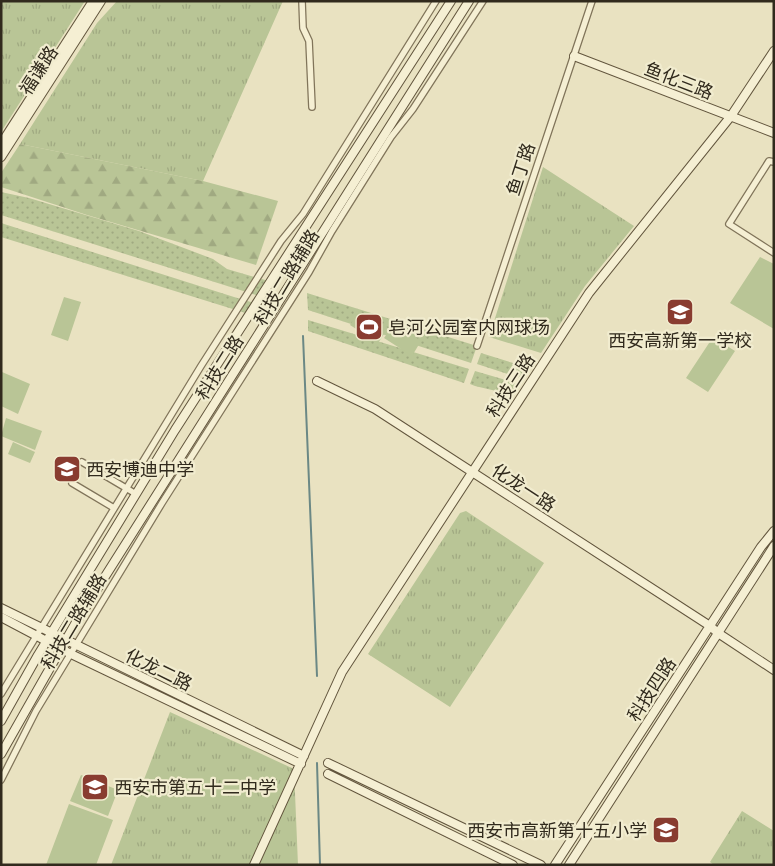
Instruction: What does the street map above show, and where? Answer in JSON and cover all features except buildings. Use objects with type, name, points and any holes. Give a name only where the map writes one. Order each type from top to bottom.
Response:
[{"type":"street","name":"福谦路","points":[[1,144],[93,1]]},
{"type":"street","name":"福谦路","points":[[1,156],[101,1]]},
{"type":"street","points":[[302,1],[303,28],[309,41],[312,107]]},
{"type":"street","name":"科技二路辅路","points":[[1,694],[206,358],[281,241],[313,198],[436,1]]},
{"type":"street","name":"科技二路","points":[[1,721],[46,640],[248,314],[451,1]]},
{"type":"street","name":"科技二路","points":[[1,754],[60,648],[469,1]]},
{"type":"street","name":"科技二路辅路","points":[[1,780],[36,711],[162,503],[309,272],[352,199],[483,1]]},
{"type":"street","name":"鱼丁路","points":[[477,346],[592,1]]},
{"type":"street","name":"科技三路","points":[[254,865],[342,672],[589,293],[731,116],[774,51]]},
{"type":"street","name":"鱼化三路","points":[[574,56],[774,133]]},
{"type":"street","points":[[774,162],[769,161],[729,224],[774,253]]},
{"type":"street","name":"化龙一路","points":[[317,381],[375,409],[710,626],[774,664]]},
{"type":"street","points":[[82,462],[136,494]]},
{"type":"street","points":[[72,483],[114,508]]},
{"type":"street","name":"科技四路","points":[[556,865],[726,601],[774,531]]},
{"type":"street","name":"科技四路","points":[[569,865],[774,546]]},
{"type":"street","points":[[726,601],[735,607]]},
{"type":"street","name":"化龙二路","points":[[1,608],[302,760]]},
{"type":"street","name":"化龙二路","points":[[1,617],[71,654],[302,760]]},
{"type":"street","name":"化龙一路","points":[[719,631],[774,670]]},
{"type":"street","points":[[687,662],[696,668]]},
{"type":"street","points":[[328,763],[541,865]]},
{"type":"street","points":[[328,774],[513,865]]},
{"type":"street","points":[[568,846],[577,851]]},
{"type":"green space","points":[[1,1],[85,1],[1,132]]},
{"type":"green space","points":[[117,1],[283,1],[203,181],[20,144],[97,23]]},
{"type":"green space","points":[[20,144],[203,181],[278,201],[256,265],[87,215],[1,187],[1,173]]},
{"type":"green space","points":[[543,167],[634,226],[585,286],[541,353],[489,337]]},
{"type":"green space","points":[[1,192],[29,198],[139,231],[213,259],[227,269],[272,282],[262,297],[1,215]]},
{"type":"green space","points":[[1,223],[258,304],[252,315],[1,237]]},
{"type":"green space","points":[[760,257],[774,264],[774,329],[730,303]]},
{"type":"green space","points":[[307,293],[477,346],[471,363],[308,310]]},
{"type":"green space","points":[[64,297],[81,302],[68,341],[51,335]]},
{"type":"green space","name":"皂河公园室内网球场","points":[[359,311],[388,328],[378,343],[350,325]]},
{"type":"green space","points":[[308,320],[469,369],[464,383],[308,331]]},
{"type":"green space","points":[[394,324],[421,341],[412,356],[384,338]]},
{"type":"green space","points":[[713,337],[735,351],[708,392],[686,378]]},
{"type":"green space","points":[[481,353],[529,368],[523,379],[477,364]]},
{"type":"green space","points":[[475,371],[519,385],[513,395],[475,386],[470,384]]},
{"type":"green space","points":[[2,372],[30,384],[18,414],[1,406]]},
{"type":"green space","points":[[6,418],[42,431],[35,450],[1,436]]},
{"type":"green space","points":[[13,442],[35,452],[30,463],[8,454]]},
{"type":"green space","points":[[466,511],[544,563],[450,707],[368,654],[460,513]]},
{"type":"green space","points":[[170,712],[294,769],[298,865],[111,865]]},
{"type":"green space","points":[[81,775],[118,790],[108,816],[70,801]]},
{"type":"green space","points":[[69,804],[113,820],[96,865],[46,865]]},
{"type":"green space","points":[[742,811],[774,831],[774,865],[714,865],[710,862]]},
{"type":"waterway","points":[[303,336],[317,676]]},
{"type":"waterway","points":[[317,763],[320,865]]},
{"type":"place","name":"西安高新第一学校","points":[[680,312]]},
{"type":"place","name":"皂河公园室内网球场","points":[[369,327]]},
{"type":"place","name":"西安博迪中学","points":[[67,469]]},
{"type":"place","name":"西安市第五十二中学","points":[[95,787]]},
{"type":"place","name":"西安市高新第十五小学","points":[[666,830]]}]
